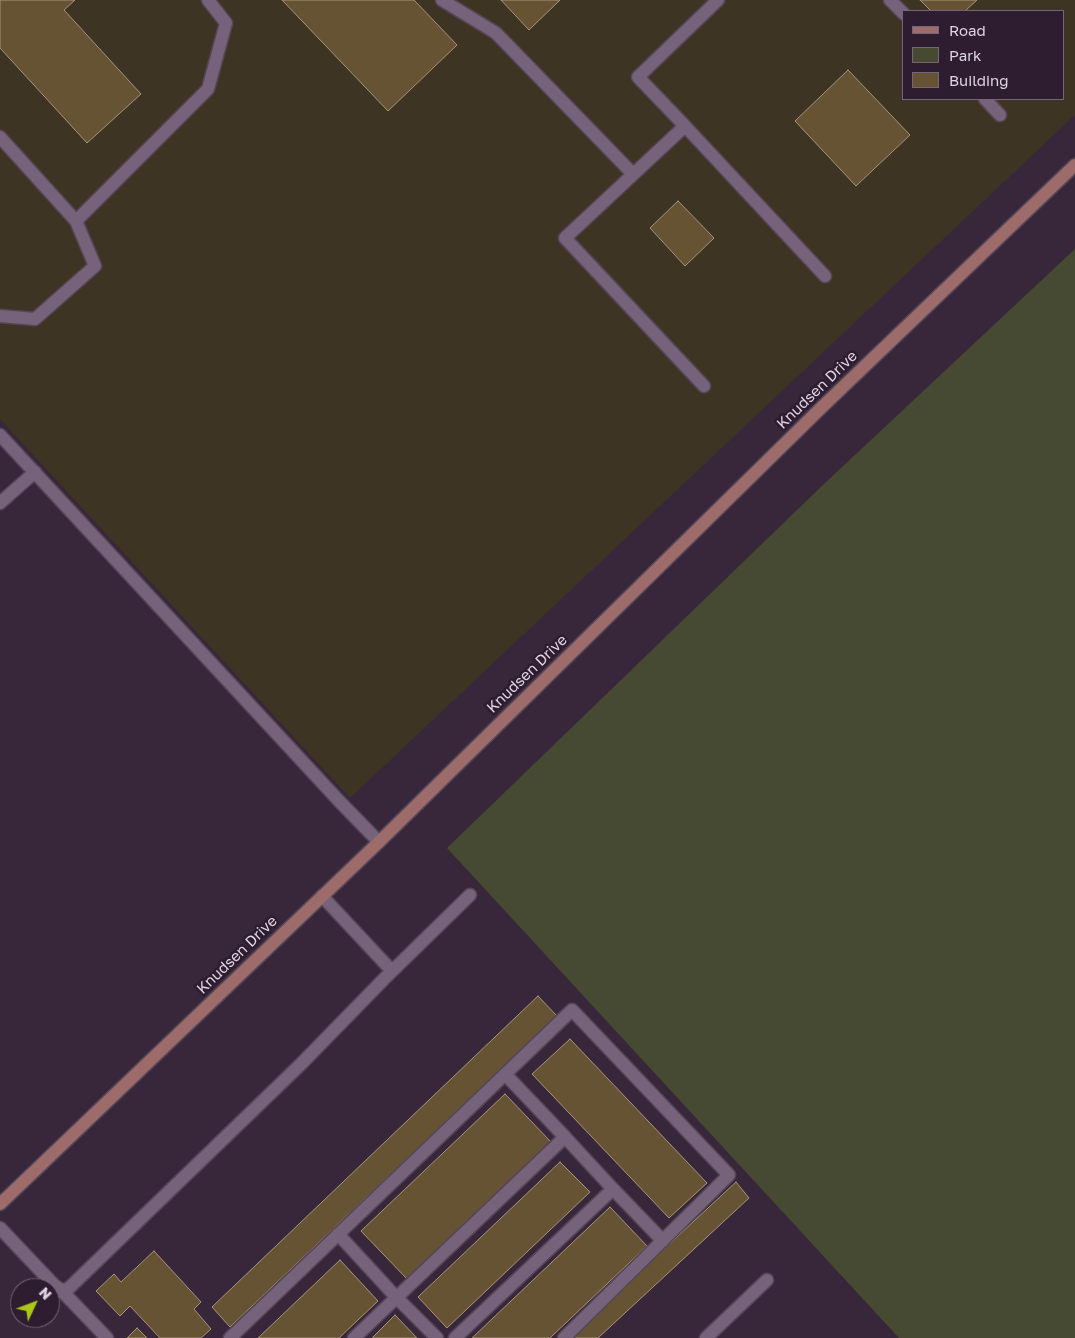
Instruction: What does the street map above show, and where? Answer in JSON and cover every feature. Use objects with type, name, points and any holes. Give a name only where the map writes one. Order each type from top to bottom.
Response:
[{"type":"main road","name":"Knudsen Drive","points":[[0,1204],[379,842],[821,408],[1075,165]]},
{"type":"lane","points":[[76,221],[208,89],[226,23],[208,0]]},
{"type":"lane","points":[[442,0],[496,33],[633,174]]},
{"type":"lane","points":[[718,0],[638,77],[825,276]]},
{"type":"lane","points":[[890,0],[902,12]]},
{"type":"lane","points":[[986,100],[1000,114]]},
{"type":"lane","points":[[685,126],[565,238],[704,386]]},
{"type":"lane","points":[[0,137],[76,221],[95,266],[34,319],[0,316]]},
{"type":"lane","points":[[0,435],[379,842]]},
{"type":"lane","points":[[0,504],[34,472]]},
{"type":"lane","points":[[61,1290],[68,1289],[73,1285],[301,1064],[470,895]]},
{"type":"lane","points":[[322,896],[392,971]]},
{"type":"lane","points":[[230,1338],[572,1010],[729,1175],[564,1338]]},
{"type":"lane","points":[[505,1074],[663,1241]]},
{"type":"lane","points":[[354,1338],[565,1137]]},
{"type":"lane","points":[[455,1338],[613,1189]]},
{"type":"lane","points":[[0,1228],[107,1338]]},
{"type":"lane","points":[[338,1234],[437,1338]]},
{"type":"lane","points":[[706,1338],[767,1280]]},
{"type":"shaded area","points":[[0,0],[1075,0],[1075,115],[350,798],[0,419]]},
{"type":"green space","points":[[1075,249],[1075,1338],[899,1338],[447,848],[825,483]]},
{"type":"building","points":[[0,0],[75,0],[64,10],[141,94],[87,143],[0,48]]},
{"type":"building","points":[[282,0],[414,0],[457,45],[388,111]]},
{"type":"building","points":[[501,0],[560,0],[529,30]]},
{"type":"building","points":[[920,0],[977,0],[966,10],[930,10]]},
{"type":"building","points":[[848,70],[910,135],[856,186],[795,121]]},
{"type":"building","points":[[678,201],[714,238],[685,266],[650,228]]},
{"type":"building","points":[[538,996],[557,1016],[230,1327],[212,1307]]},
{"type":"building","points":[[570,1039],[707,1183],[669,1218],[532,1074]]},
{"type":"building","points":[[505,1094],[551,1142],[407,1279],[361,1231]]},
{"type":"building","points":[[560,1162],[590,1192],[447,1328],[418,1297]]},
{"type":"building","points":[[736,1182],[749,1198],[598,1338],[568,1338]]},
{"type":"building","points":[[610,1207],[647,1246],[550,1338],[472,1338]]},
{"type":"building","points":[[154,1251],[201,1302],[194,1309],[211,1329],[201,1338],[160,1338],[130,1306],[120,1316],[96,1291],[114,1274],[121,1282]]},
{"type":"building","points":[[340,1260],[378,1301],[339,1338],[258,1338]]},
{"type":"building","points":[[395,1315],[417,1338],[372,1338]]},
{"type":"building","points":[[137,1328],[147,1338],[127,1338]]}]
